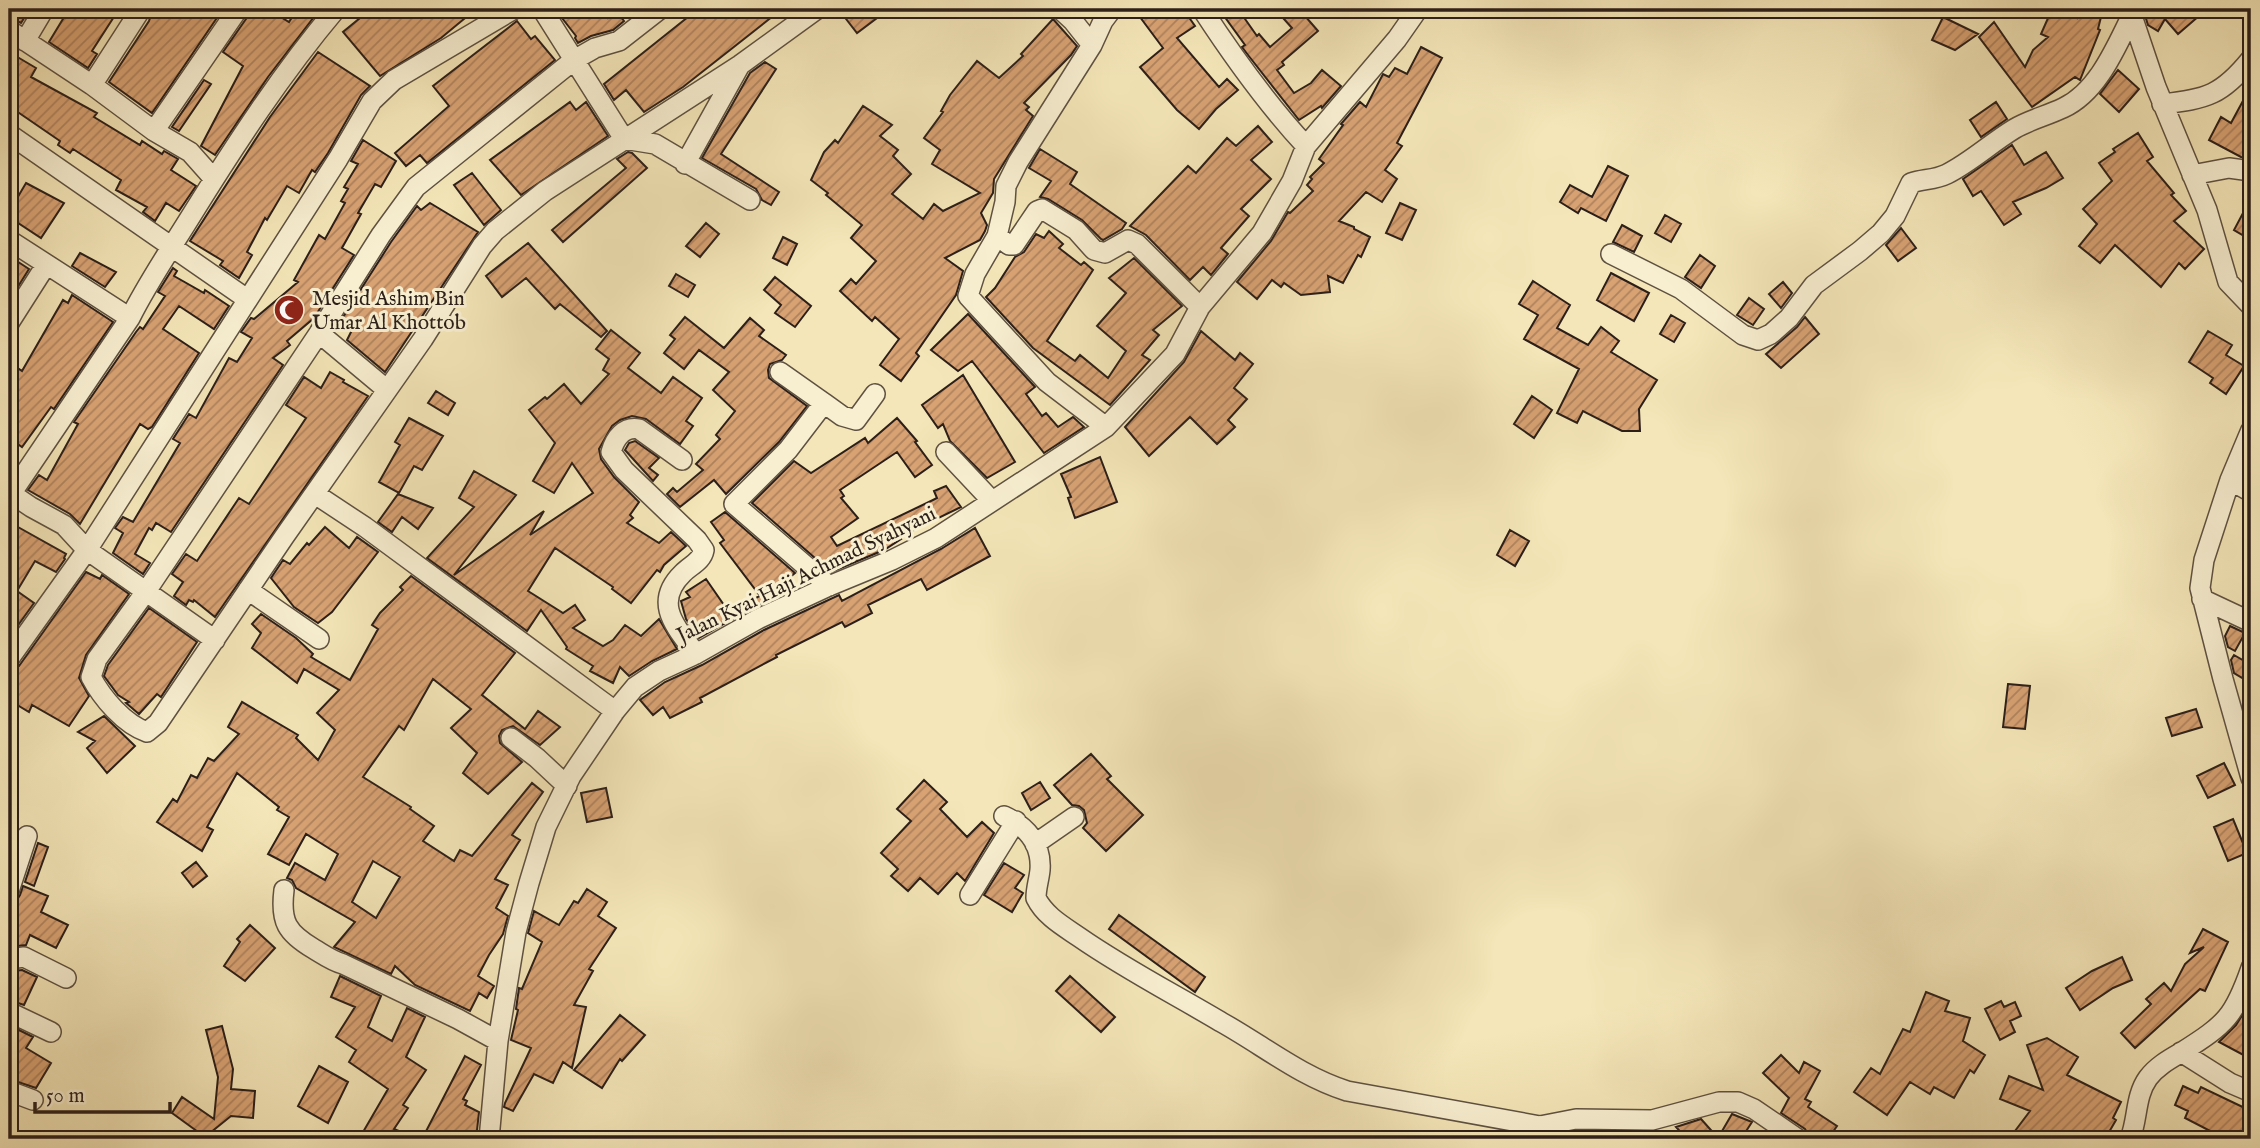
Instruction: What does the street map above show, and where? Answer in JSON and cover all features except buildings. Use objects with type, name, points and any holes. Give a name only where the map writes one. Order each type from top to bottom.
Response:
[{"type":"street","points":[[44,9],[17,36],[92,85],[154,131],[190,152],[214,178]]},
{"type":"street","points":[[92,85],[141,9]]},
{"type":"street","points":[[154,131],[238,9]]},
{"type":"street","points":[[215,640],[87,550],[64,525],[10,494],[131,318],[152,276],[214,178],[314,34],[336,9]]},
{"type":"street","points":[[9,659],[87,550],[338,159],[372,101],[394,80],[514,9]]},
{"type":"street","points":[[541,9],[624,139],[655,145],[750,200]]},
{"type":"street","points":[[660,9],[619,41],[596,48],[574,60],[416,187],[381,235],[319,333],[97,659],[91,677],[98,689],[134,727],[147,732],[158,723],[386,389],[423,340],[482,246],[495,231],[545,191],[740,65],[817,9]]},
{"type":"street","points":[[1060,9],[1092,45]]},
{"type":"street","points":[[1106,427],[1047,382],[968,296],[975,274],[997,236],[1006,186],[1018,162],[1112,9]]},
{"type":"street","points":[[1202,9],[1240,68],[1306,146]]},
{"type":"street","name":"Jalan Kyai Haji Achmad Syahyani","points":[[489,1139],[498,1041],[516,932],[529,883],[547,827],[567,786],[615,711],[635,687],[659,671],[696,654],[758,619],[936,538],[1106,427],[1175,354],[1200,307],[1262,233],[1292,181],[1306,146],[1418,9]]},
{"type":"street","points":[[2130,12],[2162,104],[2207,210],[2228,282],[2251,306]]},
{"type":"street","points":[[1611,254],[1681,289],[1752,340],[1765,339],[1789,318],[1814,285],[1881,233],[1895,216],[1912,183],[1948,174],[2015,128],[2064,108],[2082,93],[2113,53],[2130,12]]},
{"type":"street","points":[[2162,104],[2189,101],[2221,90],[2251,59]]},
{"type":"street","points":[[685,164],[740,65]]},
{"type":"street","points":[[9,134],[247,299]]},
{"type":"street","points":[[2192,175],[2229,168],[2251,171]]},
{"type":"street","points":[[997,236],[1009,245],[1014,245],[1037,211],[1042,209],[1076,230],[1094,250],[1105,253],[1128,240],[1137,244],[1200,307]]},
{"type":"street","points":[[9,240],[131,318]]},
{"type":"street","points":[[9,323],[46,265]]},
{"type":"street","points":[[319,333],[386,389]]},
{"type":"street","points":[[780,372],[842,416],[856,421],[875,394]]},
{"type":"street","points":[[824,403],[788,450],[734,504],[829,586]]},
{"type":"street","points":[[682,460],[639,429],[632,428],[619,436],[611,452],[624,470],[697,540],[704,550],[701,559],[674,584],[667,601],[672,620],[696,654]]},
{"type":"street","points":[[2251,430],[2230,480],[2200,576],[2202,599],[2251,778]]},
{"type":"street","points":[[946,452],[992,501]]},
{"type":"street","points":[[2230,480],[2251,492]]},
{"type":"street","points":[[315,495],[375,535],[615,711]]},
{"type":"street","points":[[248,590],[319,639]]},
{"type":"street","points":[[2202,599],[2251,622]]},
{"type":"street","points":[[511,738],[567,786]]},
{"type":"street","points":[[1035,844],[1074,817]]},
{"type":"street","points":[[970,895],[1010,818],[1026,829],[1035,844],[1040,862],[1036,898],[1048,915],[1135,974],[1320,1082],[1347,1091],[1540,1126],[1576,1119],[1652,1120],[1719,1102],[1738,1102],[1754,1109],[1798,1139]]},
{"type":"street","points":[[9,891],[27,836]]},
{"type":"street","points":[[284,890],[284,919],[293,936],[334,962],[458,1019],[498,1041]]},
{"type":"street","points":[[9,958],[24,957],[66,978]]},
{"type":"street","points":[[2130,1139],[2135,1128],[2139,1097],[2148,1079],[2162,1065],[2213,1032],[2230,1016],[2241,998],[2251,968]]},
{"type":"street","points":[[9,1012],[51,1032]]},
{"type":"street","points":[[2181,1052],[2251,1093]]},
{"type":"street","points":[[9,1091],[33,1100]]},
{"type":"place","name":"Mesjid Ashim Bin Umar Al Khottob","points":[[289,310]]}]
